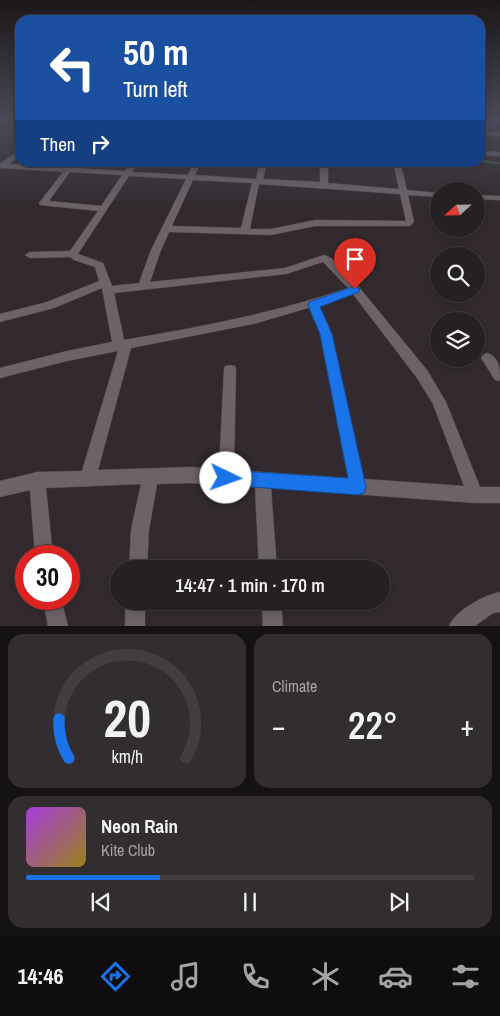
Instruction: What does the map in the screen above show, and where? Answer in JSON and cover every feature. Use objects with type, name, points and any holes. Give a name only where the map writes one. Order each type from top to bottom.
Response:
[{"type":"street","points":[[485,153],[500,154]]},
{"type":"street","points":[[2,166],[15,156]]},
{"type":"street","points":[[2,166],[15,167]]},
{"type":"street","points":[[18,167],[324,185],[430,194]]},
{"type":"street","points":[[73,254],[132,167]]},
{"type":"street","points":[[144,285],[166,229],[196,167]]},
{"type":"street","points":[[245,232],[262,167]]},
{"type":"street","points":[[324,167],[324,185]]},
{"type":"street","points":[[166,229],[271,232],[315,223],[406,224],[410,222],[397,167]]},
{"type":"street","points":[[68,170],[42,203],[103,209]]},
{"type":"street","points":[[485,197],[500,198]]},
{"type":"street","points":[[30,255],[73,254],[77,258],[99,265],[107,286],[122,345],[88,478]]},
{"type":"street","points":[[0,318],[50,305],[107,286],[144,285],[286,271],[324,258],[355,289],[422,374],[438,402],[475,495]]},
{"type":"street","points":[[0,374],[74,354],[160,340],[313,305],[355,289]]},
{"type":"street","points":[[313,305],[326,334],[358,487]]},
{"type":"street","points":[[487,358],[500,376]]},
{"type":"street","points":[[226,478],[230,370]]},
{"type":"street","points":[[0,489],[37,480],[150,477],[226,478],[475,495],[500,495]]},
{"type":"street","points":[[138,560],[140,530],[150,477]]},
{"type":"street","points":[[37,480],[43,545]]},
{"type":"street","points":[[262,480],[267,560]]},
{"type":"street","points":[[459,626],[489,604],[500,602]]},
{"type":"street","points":[[54,610],[58,626]]},
{"type":"street","points":[[135,626],[136,610]]},
{"type":"street","points":[[272,610],[273,626]]},
{"type":"waterway","points":[[485,162],[500,163]]},
{"type":"route","points":[[226,478],[358,487],[326,334],[313,305],[355,289]]}]
